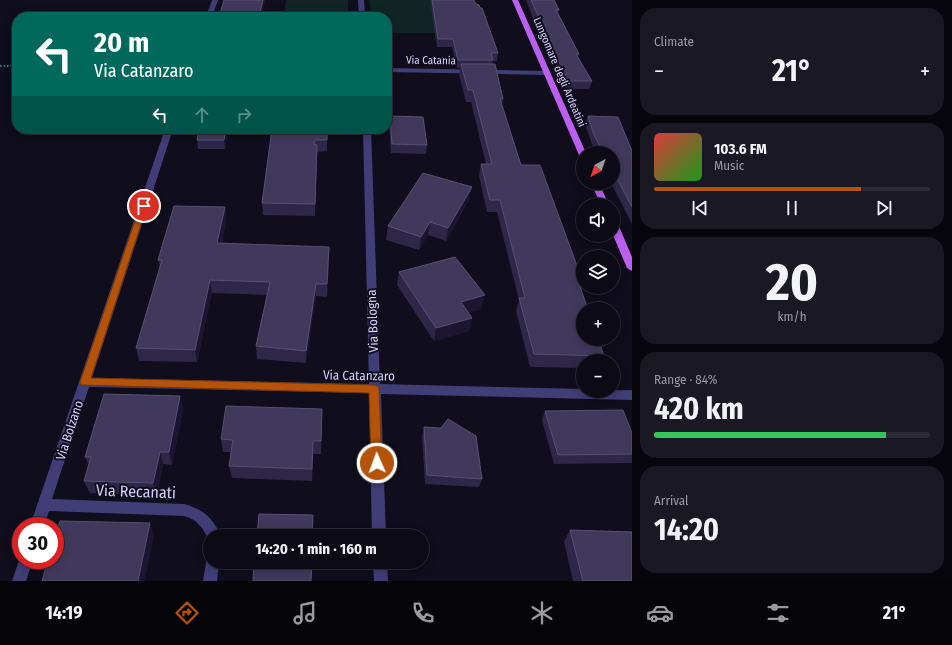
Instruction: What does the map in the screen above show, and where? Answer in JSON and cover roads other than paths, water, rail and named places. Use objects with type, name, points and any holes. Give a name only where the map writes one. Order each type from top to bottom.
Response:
[{"type":"main road","name":"Lungomare degli Ardeatini","points":[[515,0],[579,146]]},
{"type":"main road","points":[[620,240],[632,268]]},
{"type":"street","points":[[211,12],[215,0]]},
{"type":"street","points":[[361,0],[362,12]]},
{"type":"street","name":"Via Catania","points":[[392,70],[547,73]]},
{"type":"street","name":"Via Bolzano","points":[[40,517],[167,134]]},
{"type":"street","name":"Via Bologna","points":[[367,134],[379,529]]},
{"type":"street","name":"Via Catanzaro","points":[[85,382],[632,396]]},
{"type":"street","name":"Via Recanati","points":[[44,505],[188,511],[199,515],[206,521],[210,529]]},
{"type":"street","points":[[19,581],[23,569]]},
{"type":"street","points":[[210,581],[211,569]]},
{"type":"street","points":[[380,569],[381,581]]}]
